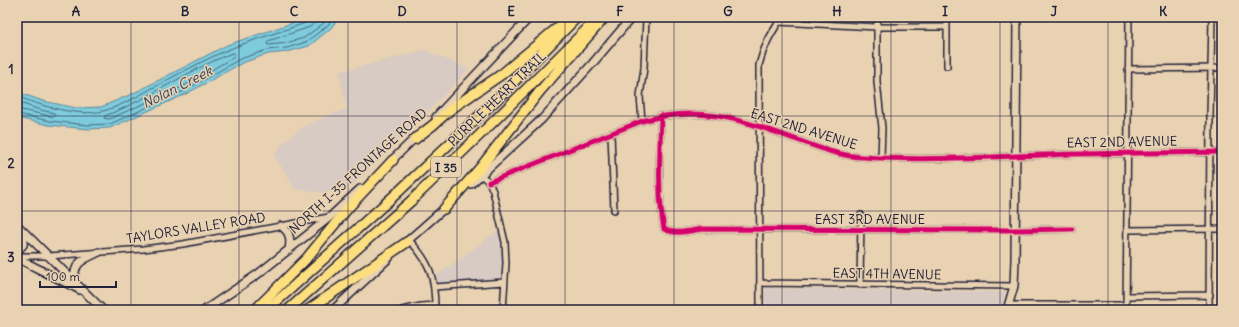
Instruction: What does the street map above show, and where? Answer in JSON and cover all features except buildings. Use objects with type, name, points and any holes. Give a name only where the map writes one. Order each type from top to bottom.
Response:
[{"type":"highway","points":[[415,139],[451,109],[502,74],[571,17]]},
{"type":"highway","name":"PURPLE HEART TRAIL","points":[[267,310],[396,194],[495,101],[577,17]]},
{"type":"highway","name":"PURPLE HEART TRAIL","points":[[288,310],[411,201],[599,17]]},
{"type":"highway","points":[[444,209],[480,168],[545,85],[605,17]]},
{"type":"highway","points":[[255,310],[298,268],[348,208],[393,160]]},
{"type":"highway","points":[[308,310],[408,241]]},
{"type":"main road","name":"NORTH I-35 FRONTAGE ROAD","points":[[205,310],[241,286],[330,217],[415,139],[530,17]]},
{"type":"main road","points":[[333,310],[543,118],[632,17]]},
{"type":"main road","points":[[1008,308],[1014,286],[1017,17]]},
{"type":"main road","points":[[17,225],[103,310]]},
{"type":"main road","points":[[281,226],[290,234],[289,250]]},
{"type":"main road","points":[[17,251],[23,245],[25,233]]},
{"type":"main road","points":[[74,281],[74,270],[79,263],[99,252]]},
{"type":"main road","points":[[17,257],[87,294]]},
{"type":"street","points":[[642,121],[640,96],[644,68],[646,17]]},
{"type":"street","points":[[760,310],[759,65],[765,43],[782,17]]},
{"type":"street","points":[[877,17],[877,82],[882,128],[881,158]]},
{"type":"street","points":[[947,17],[947,66]]},
{"type":"street","points":[[1008,308],[1126,307],[1129,17]]},
{"type":"street","points":[[1209,310],[1212,17]]},
{"type":"street","points":[[778,22],[877,27],[947,27]]},
{"type":"street","points":[[1128,69],[1222,68]]},
{"type":"street","name":"EAST 2ND AVENUE","points":[[489,182],[642,121],[661,115],[675,113],[707,114],[727,117],[845,155],[881,158],[976,158],[1127,152],[1222,152]]},
{"type":"street","name":"EAST 3RD AVENUE","points":[[661,115],[660,165],[662,218],[664,229],[669,232],[685,232],[701,229],[1072,229]]},
{"type":"street","points":[[611,134],[614,210]]},
{"type":"street","points":[[481,175],[489,182],[493,191],[505,242],[506,263],[503,310]]},
{"type":"street","points":[[860,285],[861,215]]},
{"type":"street","name":"TAYLORS VALLEY ROAD","points":[[17,257],[143,249],[183,244],[330,217]]},
{"type":"street","points":[[1127,230],[1222,228]]},
{"type":"street","points":[[402,310],[421,306],[435,307],[434,287],[429,267],[422,253],[408,241]]},
{"type":"street","points":[[434,287],[504,282]]},
{"type":"street","name":"EAST 4TH AVENUE","points":[[760,283],[1014,286]]},
{"type":"street","points":[[1126,296],[1210,295]]},
{"type":"shaded area","points":[[424,50],[469,69],[417,123],[352,186],[323,193],[295,189],[274,155],[283,143],[301,128],[326,116],[347,109],[339,72]]},
{"type":"shaded area","points":[[499,230],[502,238],[504,256],[501,278],[439,284],[435,282],[435,277]]},
{"type":"shaded area","points":[[765,288],[1006,292],[1001,310],[765,310]]},
{"type":"water","name":"Nolan Creek","points":[[310,17],[340,17],[330,29],[309,46],[287,52],[268,54],[242,63],[186,94],[110,128],[88,129],[49,125],[17,118],[17,92],[43,101],[76,108],[101,107],[132,94],[227,45]]},
{"type":"cycle path","points":[[489,182],[642,121],[664,116],[685,114],[705,114],[724,117],[763,128],[832,152],[862,157],[930,159],[1043,155],[1222,152]]},
{"type":"cycle path","points":[[661,115],[660,201],[664,229],[668,231],[682,232],[701,229],[1072,229]]}]
